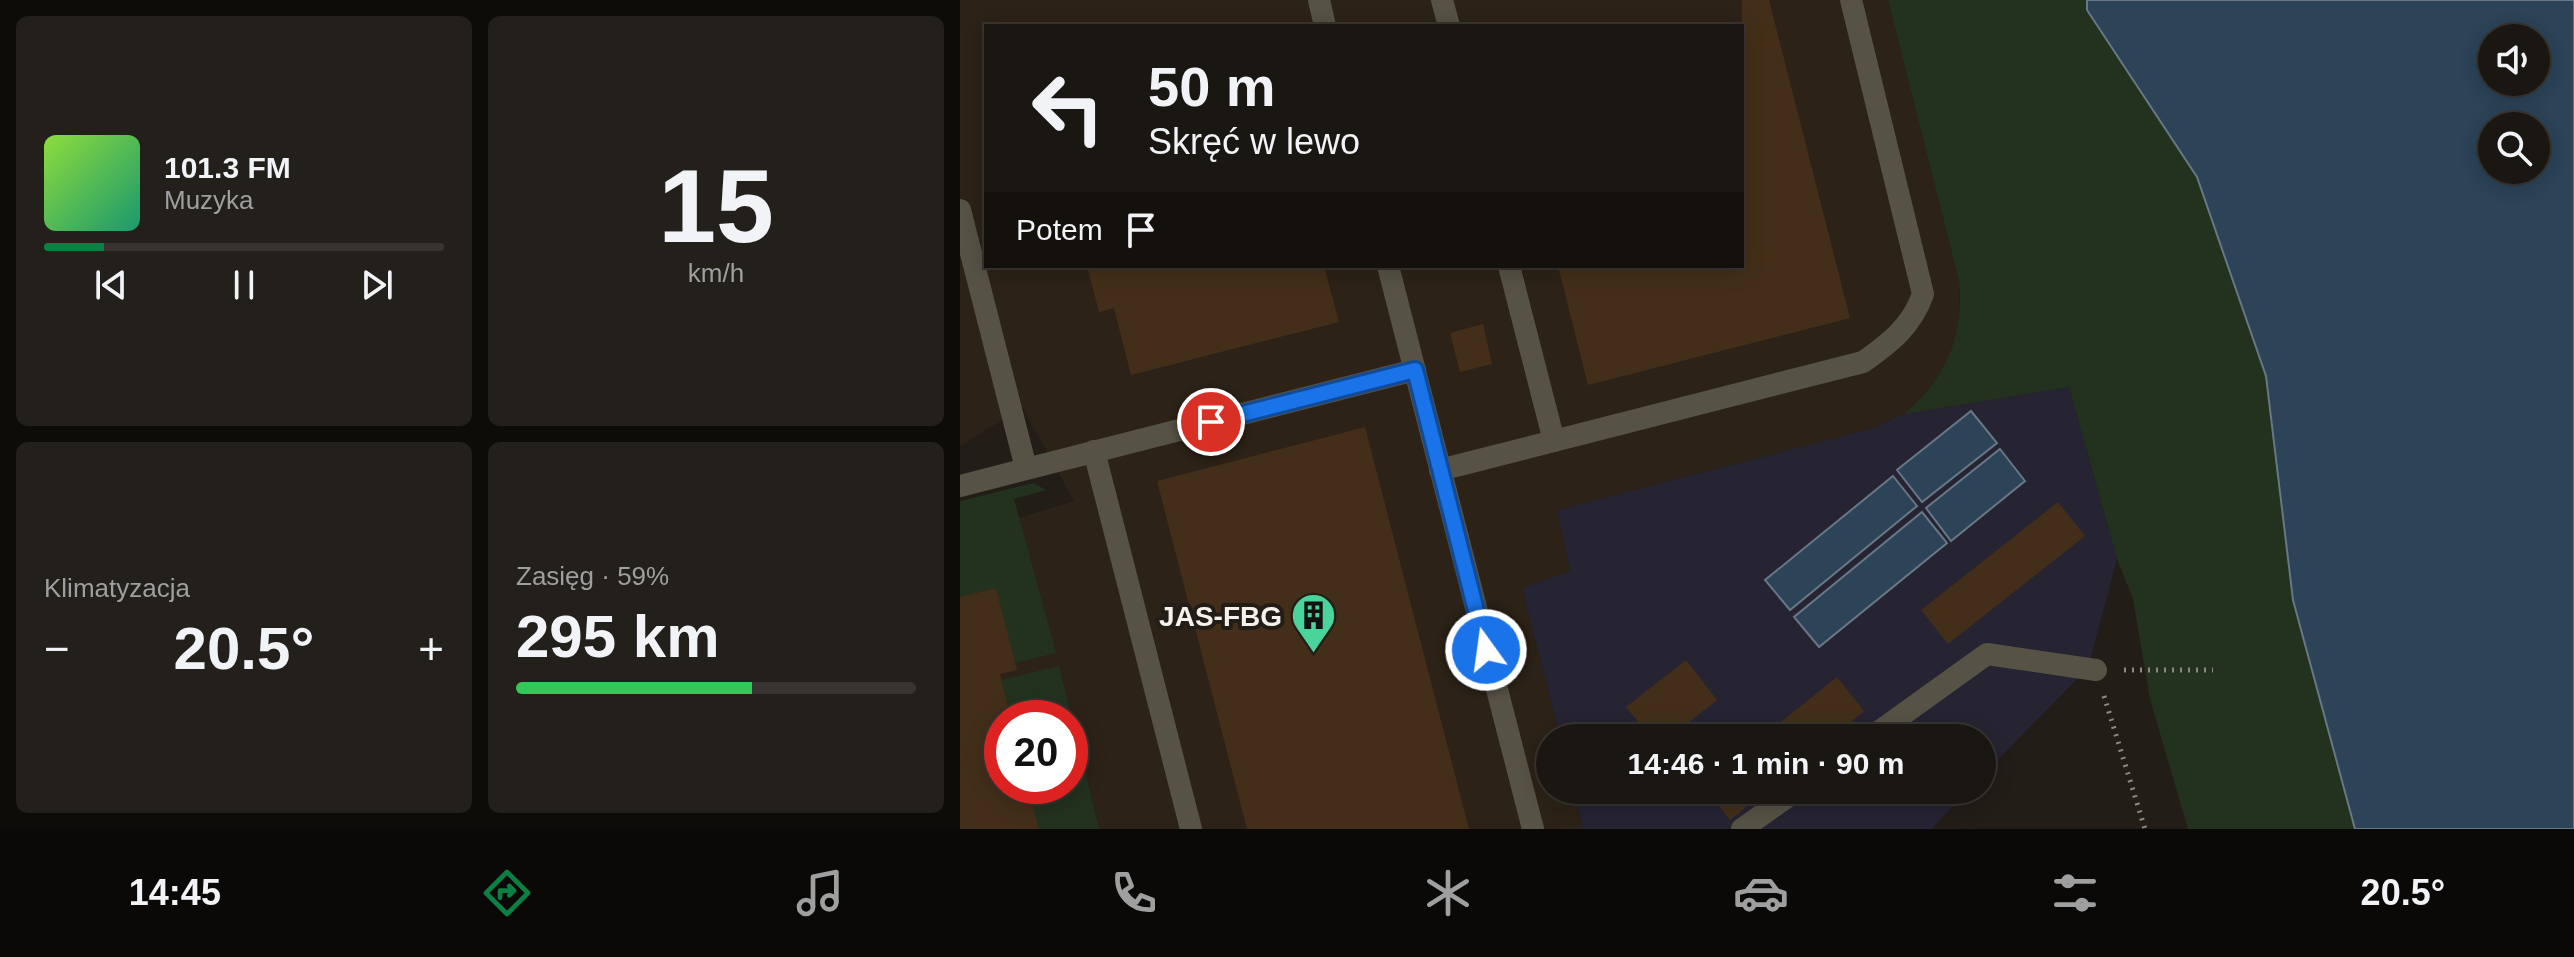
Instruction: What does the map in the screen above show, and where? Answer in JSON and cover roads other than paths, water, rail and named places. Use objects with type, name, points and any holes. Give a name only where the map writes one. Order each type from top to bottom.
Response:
[{"type":"lane","points":[[1319,0],[1325,24]]},
{"type":"lane","points":[[1442,0],[1448,24]]},
{"type":"lane","points":[[1440,470],[1863,362],[1891,343],[1916,313],[1923,294],[1851,0]]},
{"type":"lane","points":[[961,220],[1026,468]]},
{"type":"lane","points":[[1389,268],[1533,829]]},
{"type":"lane","points":[[1510,268],[1554,441]]},
{"type":"lane","points":[[960,486],[1415,370]]},
{"type":"lane","points":[[1094,451],[1191,829]]},
{"type":"lane","points":[[1890,724],[1987,654],[2096,670]]},
{"type":"lane","points":[[1742,829],[1777,804]]},
{"type":"water","points":[[2087,0],[2574,0],[2574,829],[2355,829],[2293,600],[2266,376],[2197,177],[2087,10]]},
{"type":"water","points":[[1971,411],[1997,443],[1922,502],[1897,470]]},
{"type":"water","points":[[2000,449],[2025,481],[1951,541],[1926,508]]},
{"type":"water","points":[[1893,476],[1917,506],[1790,610],[1765,580]]},
{"type":"water","points":[[1922,512],[1947,543],[1819,647],[1794,617]]},
{"type":"place","name":"JAS-FBG","points":[[1313,655]]}]
